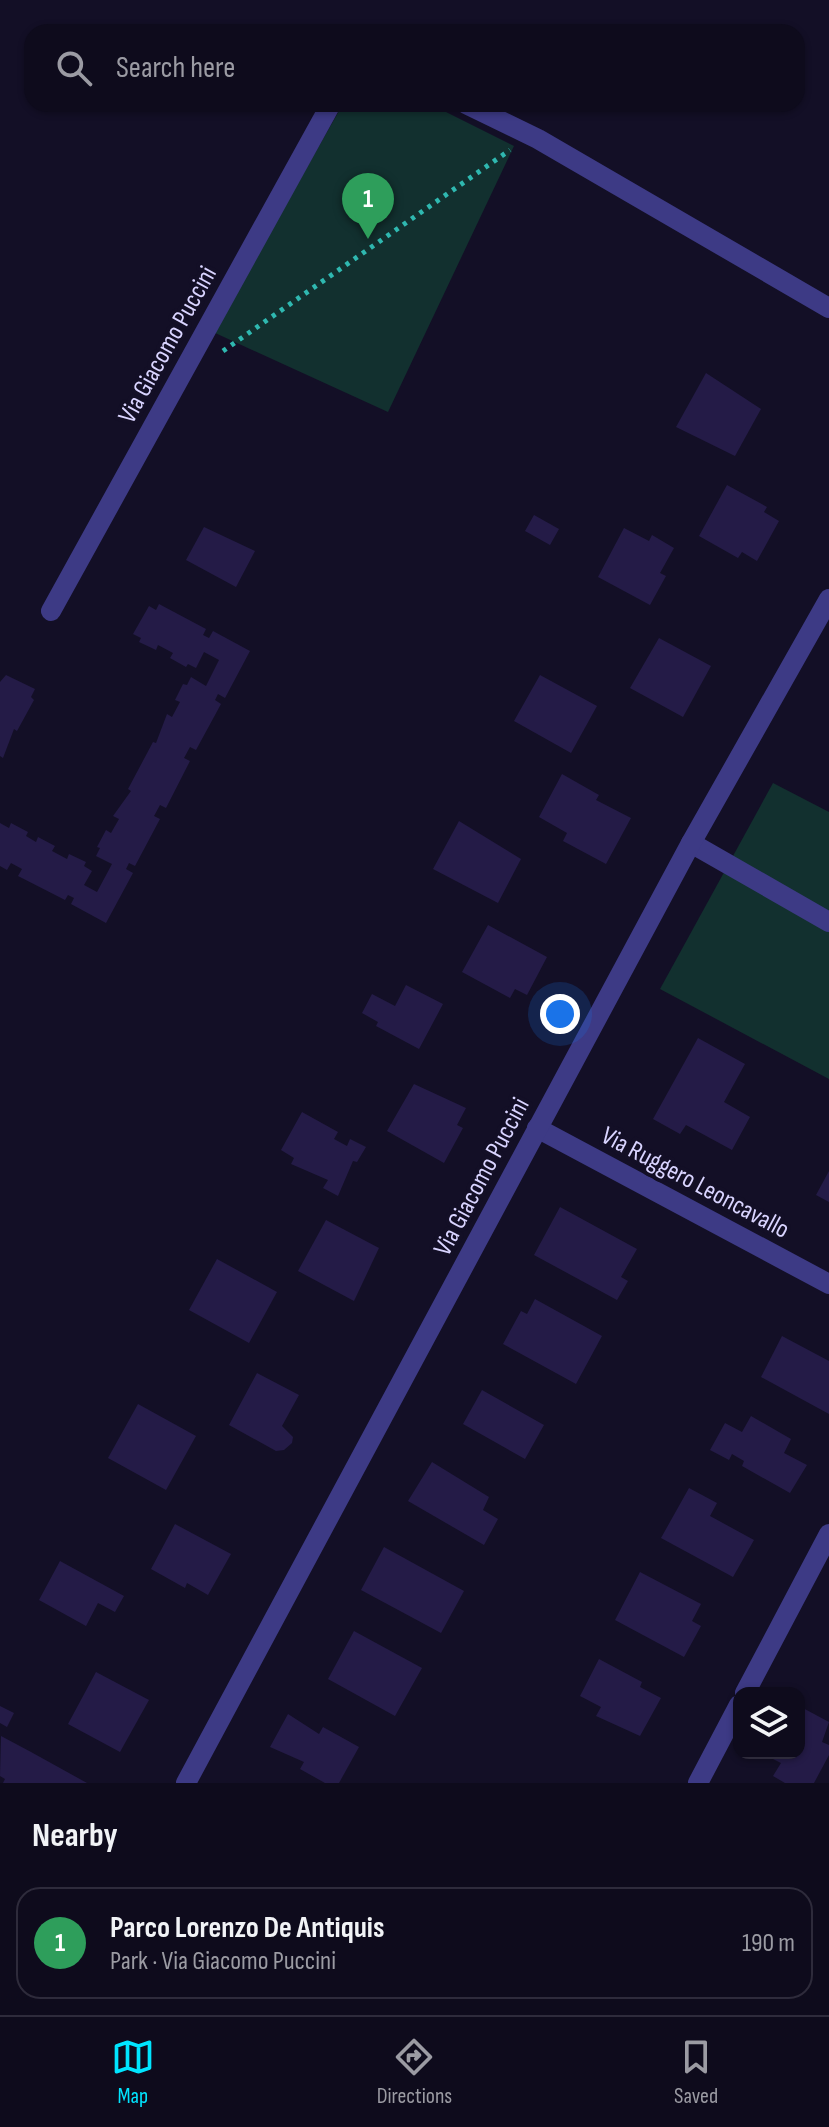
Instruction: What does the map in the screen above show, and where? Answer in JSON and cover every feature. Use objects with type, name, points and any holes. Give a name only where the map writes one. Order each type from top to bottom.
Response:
[{"type":"street","name":"Via Giacomo Puccini","points":[[51,611],[327,112]]},
{"type":"street","points":[[483,112],[530,135],[829,308]]},
{"type":"street","name":"Via Giacomo Puccini","points":[[186,1783],[691,843],[829,599]]},
{"type":"street","points":[[691,843],[829,922]]},
{"type":"street","name":"Via Ruggero Leoncavallo","points":[[537,1128],[829,1284]]},
{"type":"street","points":[[748,1687],[829,1534]]},
{"type":"street","points":[[698,1783],[733,1716]]},
{"type":"path","points":[[217,355],[530,135]]},
{"type":"green space","points":[[338,112],[446,112],[514,146],[388,412],[213,332]]},
{"type":"green space","points":[[773,783],[829,812],[829,1079],[660,989]]},
{"type":"building","points":[[706,373],[761,409],[735,456],[676,427]]},
{"type":"building","points":[[727,485],[767,507],[764,512],[779,521],[757,561],[742,552],[738,558],[699,536]]},
{"type":"building","points":[[534,515],[559,529],[550,545],[525,531]]},
{"type":"building","points":[[204,527],[255,551],[236,587],[186,560]]},
{"type":"building","points":[[624,528],[649,541],[652,535],[674,548],[660,573],[666,576],[650,605],[598,577]]},
{"type":"building","points":[[159,604],[206,629],[203,635],[209,638],[213,631],[250,651],[225,698],[218,694],[215,700],[221,704],[196,750],[190,747],[184,758],[190,761],[166,808],[160,805],[154,816],[160,819],[135,866],[129,863],[126,869],[133,873],[106,923],[71,904],[74,898],[68,895],[65,900],[18,876],[22,869],[11,863],[7,870],[0,866],[0,823],[9,828],[11,823],[28,832],[26,836],[36,842],[38,837],[55,846],[52,851],[67,859],[69,854],[86,862],[84,866],[92,871],[84,885],[97,892],[112,864],[96,856],[100,848],[97,847],[106,830],[111,833],[119,819],[113,816],[131,791],[128,789],[153,742],[156,743],[167,714],[172,717],[180,702],[175,700],[183,684],[187,685],[191,677],[206,686],[219,660],[204,652],[196,668],[188,664],[186,667],[170,658],[173,653],[158,645],[156,650],[139,642],[141,638],[133,634],[149,606],[156,610]]},
{"type":"building","points":[[659,638],[711,666],[683,717],[630,688]]},
{"type":"building","points":[[6,675],[35,689],[31,697],[34,700],[17,731],[14,729],[3,758],[0,756],[0,682]]},
{"type":"building","points":[[540,675],[597,706],[571,753],[514,721]]},
{"type":"building","points":[[562,774],[599,795],[596,800],[631,818],[606,864],[563,841],[567,833],[539,817]]},
{"type":"building","points":[[459,821],[521,859],[498,903],[433,869]]},
{"type":"building","points":[[488,925],[547,957],[527,995],[515,989],[510,998],[462,972]]},
{"type":"building","points":[[406,985],[443,1004],[419,1049],[376,1026],[378,1022],[362,1013],[372,994],[395,1006]]},
{"type":"building","points":[[698,1038],[745,1064],[724,1102],[750,1117],[732,1150],[686,1125],[680,1134],[653,1119]]},
{"type":"building","points":[[414,1084],[466,1108],[457,1125],[463,1128],[444,1163],[387,1131]]},
{"type":"building","points":[[302,1112],[338,1132],[334,1139],[347,1146],[350,1139],[366,1147],[357,1162],[353,1161],[338,1196],[323,1188],[328,1180],[291,1164],[294,1158],[281,1150]]},
{"type":"building","points":[[829,1171],[829,1202],[816,1195]]},
{"type":"building","points":[[560,1207],[637,1249],[621,1277],[628,1281],[617,1300],[534,1255]]},
{"type":"building","points":[[326,1220],[379,1248],[354,1301],[298,1271]]},
{"type":"building","points":[[217,1259],[277,1292],[249,1343],[189,1310]]},
{"type":"building","points":[[535,1299],[602,1336],[576,1384],[503,1344],[521,1311],[527,1314]]},
{"type":"building","points":[[782,1336],[829,1361],[829,1414],[761,1377]]},
{"type":"building","points":[[257,1373],[299,1395],[282,1426],[293,1437],[292,1443],[284,1450],[276,1451],[229,1425]]},
{"type":"building","points":[[482,1390],[544,1425],[525,1459],[463,1424]]},
{"type":"building","points":[[138,1404],[196,1436],[166,1490],[108,1458]]},
{"type":"building","points":[[751,1416],[791,1439],[784,1453],[807,1465],[790,1493],[742,1466],[744,1461],[732,1454],[729,1460],[710,1450],[725,1423],[742,1432]]},
{"type":"building","points":[[432,1462],[489,1497],[483,1510],[498,1519],[484,1545],[408,1501]]},
{"type":"building","points":[[689,1488],[717,1503],[710,1516],[754,1540],[733,1577],[661,1538]]},
{"type":"building","points":[[175,1524],[231,1554],[208,1595],[187,1583],[185,1588],[151,1569]]},
{"type":"building","points":[[384,1547],[464,1591],[441,1633],[361,1590]]},
{"type":"building","points":[[60,1561],[124,1596],[115,1612],[98,1603],[86,1626],[39,1600]]},
{"type":"building","points":[[640,1572],[701,1604],[692,1621],[701,1626],[684,1657],[615,1620]]},
{"type":"building","points":[[354,1631],[422,1668],[395,1716],[328,1679]]},
{"type":"building","points":[[599,1659],[642,1682],[640,1687],[661,1698],[640,1736],[596,1716],[601,1707],[580,1696]]},
{"type":"building","points":[[96,1672],[149,1700],[120,1752],[68,1724]]},
{"type":"building","points":[[0,1706],[14,1713],[7,1727],[0,1723]]},
{"type":"building","points":[[805,1709],[829,1722],[822,1742],[829,1745],[829,1755],[814,1783],[785,1783],[773,1776],[781,1763],[773,1759],[805,1759]]},
{"type":"building","points":[[288,1714],[319,1734],[323,1727],[359,1747],[339,1783],[325,1783],[300,1769],[304,1762],[270,1747]]},
{"type":"building","points":[[1,1736],[87,1783],[3,1783],[5,1779],[0,1776]]},
{"type":"place","name":"Parco Lorenzo De Antiquis","points":[[368,239]]}]
